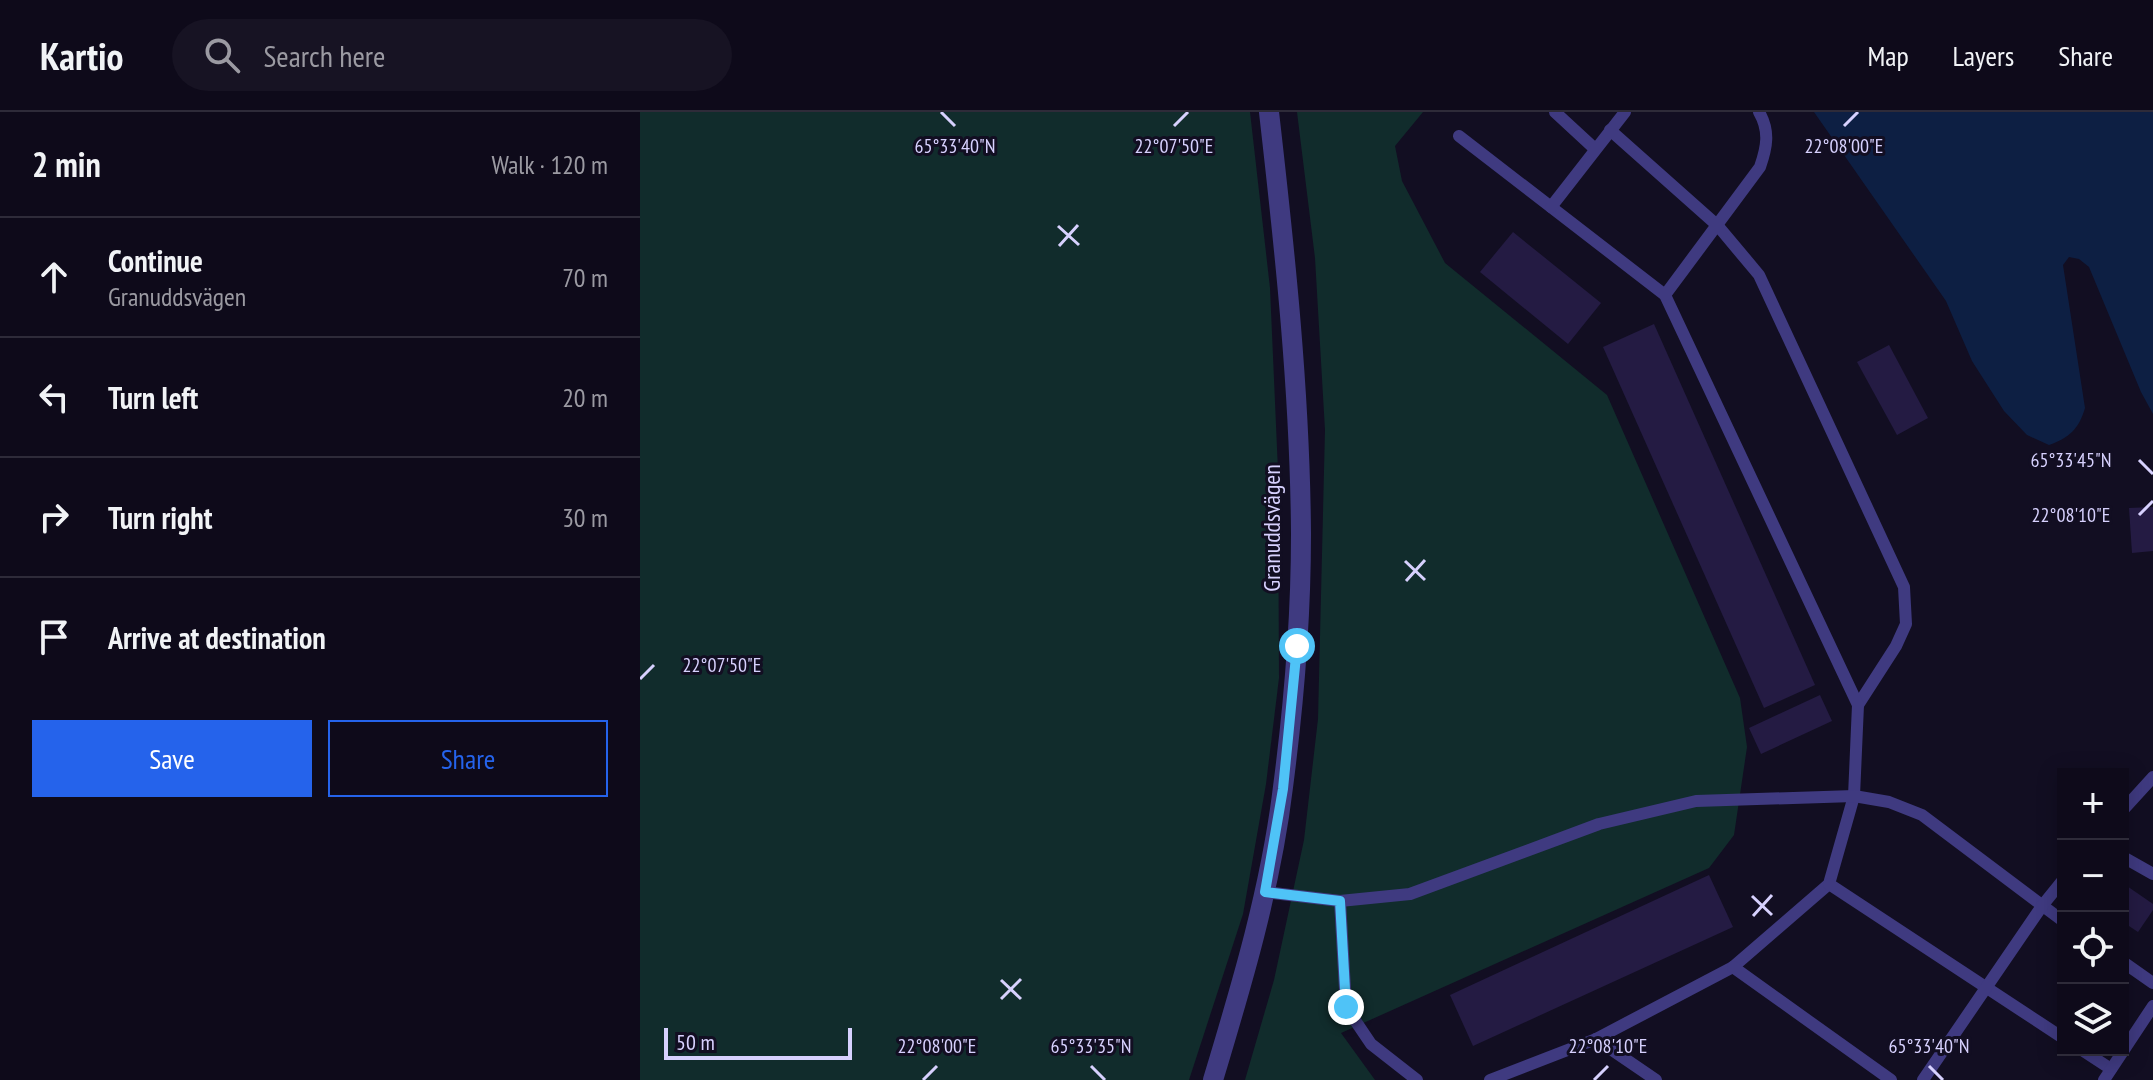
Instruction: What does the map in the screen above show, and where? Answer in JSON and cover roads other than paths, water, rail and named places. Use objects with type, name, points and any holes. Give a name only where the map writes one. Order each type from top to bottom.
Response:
[{"type":"street","name":"Granuddsvägen","points":[[1213,1080],[1243,983],[1265,892],[1285,773],[1297,646],[1301,535],[1297,404],[1269,112]]},
{"type":"lane","points":[[1555,112],[1595,149]]},
{"type":"lane","points":[[1551,207],[1625,112]]},
{"type":"lane","points":[[1665,295],[1760,167],[1767,145],[1765,123],[1759,112]]},
{"type":"lane","points":[[1610,130],[1718,226],[1759,275],[1904,587],[1906,624],[1896,646],[1858,705]]},
{"type":"lane","points":[[1459,136],[1665,295],[1858,705],[1854,796],[1829,884],[1733,967],[1596,1039],[1490,1080]]},
{"type":"lane","points":[[2129,803],[2153,777]]},
{"type":"lane","points":[[1265,892],[1340,901],[1410,894],[1599,824],[1696,801],[1854,796],[1889,802],[1922,815],[2057,917]]},
{"type":"lane","points":[[2129,860],[2153,874]]},
{"type":"lane","points":[[1829,884],[2057,1034]]},
{"type":"lane","points":[[1923,1080],[2057,887]]},
{"type":"lane","points":[[1340,901],[1346,1007],[1371,1044],[1417,1080]]},
{"type":"lane","points":[[2129,966],[2153,983]]},
{"type":"lane","points":[[1733,967],[1891,1080]]},
{"type":"lane","points":[[2088,1056],[2108,1075],[2153,1006]]},
{"type":"lane","points":[[1596,1039],[1656,1080]]},
{"type":"water","points":[[1814,112],[2153,112],[2153,414],[2089,267],[2079,259],[2069,257],[2063,265],[2085,408],[2076,427],[2056,442],[2049,445],[2027,435],[2004,411],[1972,361],[1946,301]]}]
